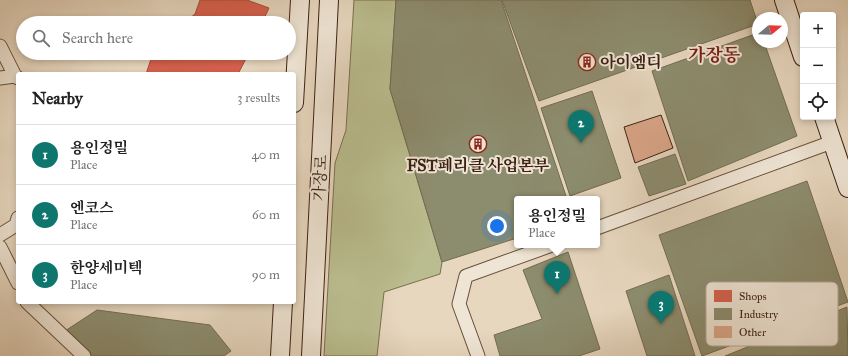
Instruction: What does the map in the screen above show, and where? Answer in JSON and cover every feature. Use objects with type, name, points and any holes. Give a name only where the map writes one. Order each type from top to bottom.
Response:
[{"type":"main road","points":[[296,72],[300,0]]},
{"type":"main road","name":"가장로","points":[[311,356],[329,0]]},
{"type":"main road","points":[[784,0],[800,48]]},
{"type":"main road","points":[[825,120],[848,188]]},
{"type":"main road","points":[[280,356],[283,304]]},
{"type":"street","points":[[0,46],[16,75]]},
{"type":"street","points":[[0,78],[16,77]]},
{"type":"street","points":[[600,227],[832,142]]},
{"type":"street","points":[[0,235],[16,225]]},
{"type":"street","points":[[0,247],[16,279]]},
{"type":"street","points":[[478,356],[459,304],[466,276],[544,248]]},
{"type":"street","points":[[29,304],[84,356]]},
{"type":"green space","points":[[354,0],[396,0],[390,89],[442,262],[440,274],[384,292],[377,356],[324,356],[335,163],[346,130]]},
{"type":"building: Shops","points":[[200,0],[247,0],[269,8],[265,16],[193,16],[195,14]]},
{"type":"building: Shops","points":[[151,60],[245,60],[239,72],[147,72]]},
{"type":"building: Industry","name":"FST페리클 사업본부","points":[[396,0],[501,0],[566,196],[514,196],[514,239],[442,262],[390,89]]},
{"type":"building: Industry","name":"아이엠디","points":[[502,0],[750,0],[754,12],[752,12],[752,26],[539,101]]},
{"type":"building: Industry","points":[[752,35],[752,48],[766,48],[797,136],[688,181],[652,71]]},
{"type":"building: Industry","points":[[592,91],[621,178],[570,196],[541,108]]},
{"type":"building: Industry","points":[[675,154],[686,184],[649,196],[638,167]]},
{"type":"building: Industry","points":[[807,181],[848,302],[838,306],[838,282],[706,282],[706,346],[729,346],[702,356],[659,235]]},
{"type":"building: Industry","points":[[568,252],[600,349],[579,356],[500,356],[494,335],[542,319],[523,270]]},
{"type":"building: Industry","points":[[669,275],[695,356],[647,356],[626,291]]},
{"type":"building: Industry","points":[[847,307],[848,356],[725,356],[750,346],[838,346],[838,311]]},
{"type":"building: Industry","points":[[97,310],[210,325],[231,351],[224,356],[91,356],[65,331]]},
{"type":"building: Other","points":[[661,115],[673,148],[635,163],[624,127]]},
{"type":"place","name":"아이엠디","points":[[587,62]]},
{"type":"place","name":"엔코스","points":[[581,143]]},
{"type":"place","name":"FST페리클 사업본부","points":[[478,144]]},
{"type":"place","name":"용인정밀","points":[[557,294]]},
{"type":"place","name":"한양세미텍","points":[[661,324]]},
{"type":"district","name":"가장동","points":[[714,55]]}]
